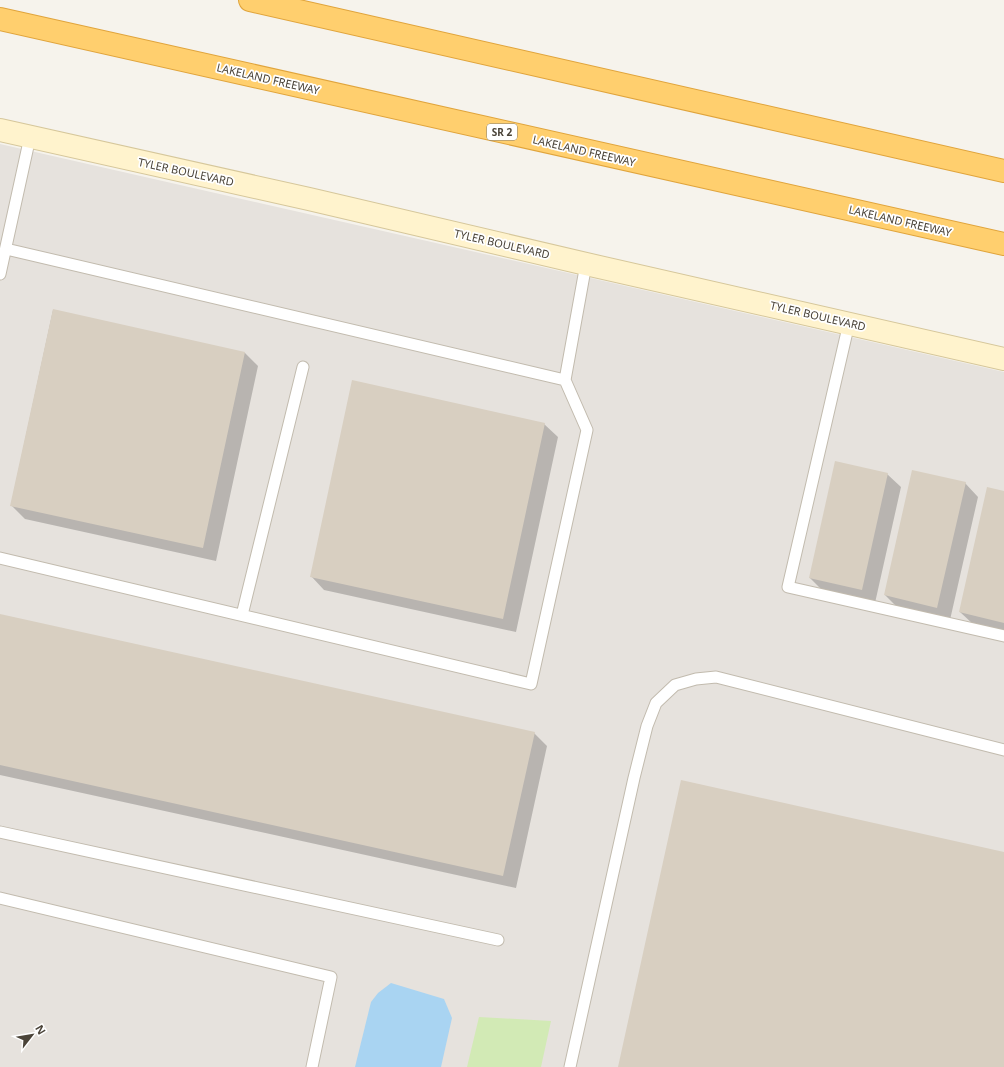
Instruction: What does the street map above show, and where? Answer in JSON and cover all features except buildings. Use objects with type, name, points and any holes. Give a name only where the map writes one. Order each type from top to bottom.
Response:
[{"type":"highway","points":[[250,0],[1004,171]]},
{"type":"highway","name":"LAKELAND FREEWAY","points":[[0,19],[1004,244]]},
{"type":"street","name":"TYLER BOULEVARD","points":[[0,130],[309,199],[1004,359]]},
{"type":"lane","points":[[0,274],[30,137]]},
{"type":"lane","points":[[6,249],[565,380]]},
{"type":"lane","points":[[0,558],[531,684],[587,430],[565,380],[586,264]]},
{"type":"lane","points":[[849,323],[788,587],[1004,636]]},
{"type":"lane","points":[[242,615],[303,367]]},
{"type":"lane","points":[[570,1067],[634,778],[647,726],[656,703],[675,685],[696,679],[716,677],[1004,750]]},
{"type":"lane","points":[[0,832],[498,940]]},
{"type":"lane","points":[[0,898],[331,977],[312,1067]]},
{"type":"shaded area","points":[[0,144],[1004,372],[1004,1067],[0,1067]]},
{"type":"green space","points":[[479,1017],[551,1021],[541,1067],[467,1067]]},
{"type":"water","points":[[391,983],[444,999],[452,1018],[441,1067],[355,1067],[371,1002],[378,993]]}]
